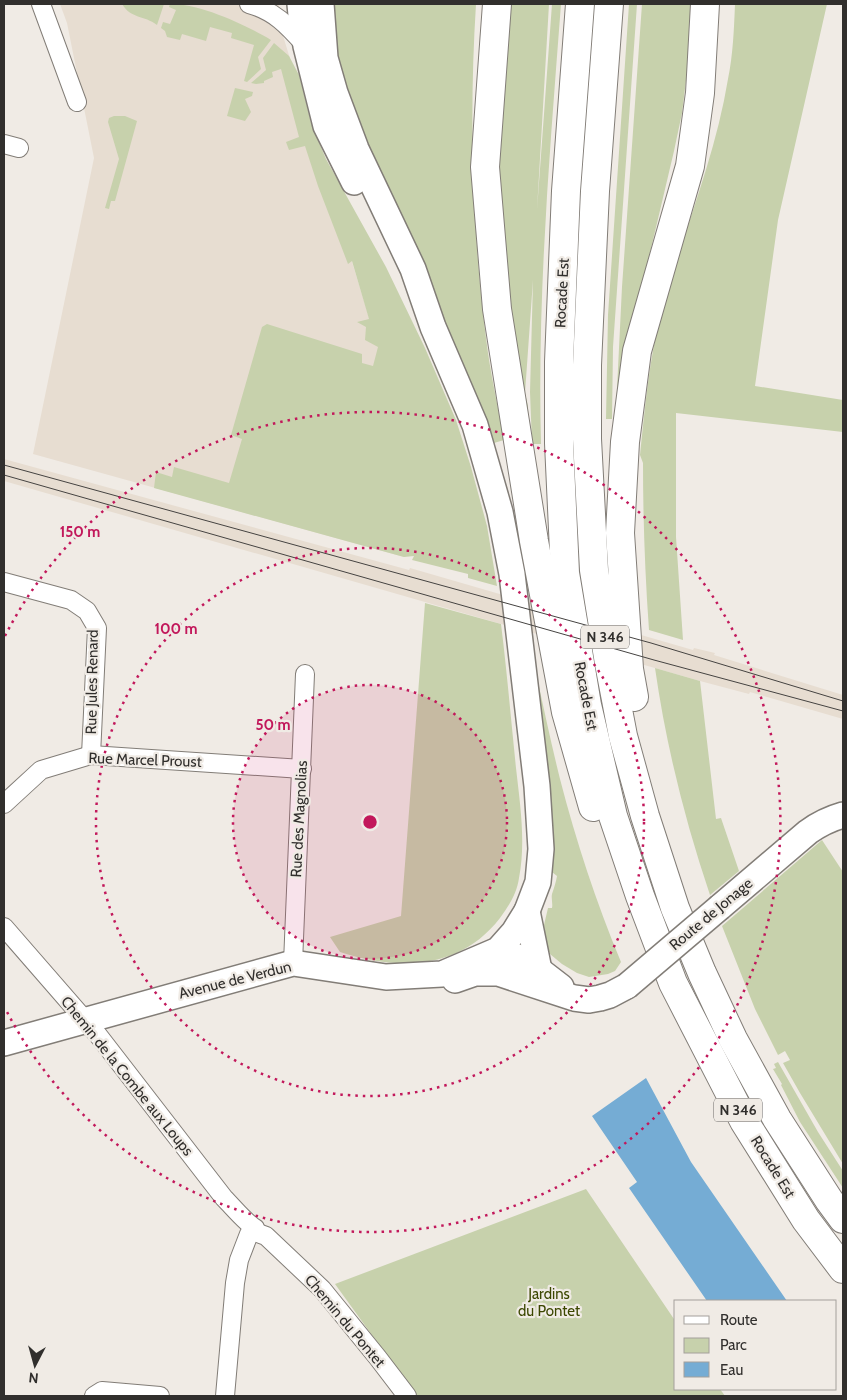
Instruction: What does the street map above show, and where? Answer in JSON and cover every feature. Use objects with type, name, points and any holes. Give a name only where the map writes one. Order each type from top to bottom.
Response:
[{"type":"highway","points":[[497,4],[486,167],[497,309],[534,541],[566,712],[599,828],[632,916],[657,938]]},
{"type":"highway","name":"Rocade Est","points":[[580,4],[566,191],[559,362],[558,443],[565,573],[587,705],[614,816],[640,896],[672,983],[744,1121],[806,1220],[843,1269]]},
{"type":"highway","name":"Rocade Est","points":[[609,4],[594,220],[587,365],[587,438],[594,570],[623,736],[645,816],[675,908],[702,973],[733,1039],[777,1119],[843,1219]]},
{"type":"highway","points":[[623,736],[635,703],[629,669],[620,534],[625,442],[637,351],[690,166],[700,93],[705,4]]},
{"type":"main road","points":[[307,9],[306,46],[326,126],[399,268],[433,327]]},
{"type":"main road","points":[[307,9],[325,58],[335,94],[356,149],[412,269],[433,327],[475,425],[500,512],[512,574],[537,786],[541,849],[538,882],[527,911],[514,932],[498,950],[526,960],[574,998]]},
{"type":"main road","name":"Route de Jonage","points":[[303,964],[382,987],[438,986],[475,973],[498,973],[574,998],[588,1000],[600,998],[627,986],[808,832],[831,818],[843,816]]},
{"type":"main road","points":[[527,911],[539,970]]},
{"type":"main road","name":"Avenue de Verdun","points":[[4,1043],[85,1020],[303,964],[386,977],[442,974],[498,950]]},
{"type":"street","points":[[41,4],[77,102]]},
{"type":"street","points":[[248,4],[307,9]]},
{"type":"street","name":"Rue Jules Renard","points":[[4,582],[70,600],[87,611],[97,628],[90,755]]},
{"type":"street","name":"Rue des Magnolias","points":[[303,964],[302,769],[306,674]]},
{"type":"street","name":"Rue Marcel Proust","points":[[4,804],[41,770],[90,755],[302,769]]},
{"type":"street","name":"Chemin de la Combe aux Loups","points":[[4,927],[85,1020],[224,1198],[242,1216],[251,1231]]},
{"type":"street","points":[[225,1396],[235,1283],[239,1260],[251,1231]]},
{"type":"street","name":"Chemin du Pontet","points":[[251,1231],[266,1236],[322,1289],[407,1396]]},
{"type":"street","points":[[94,1396],[102,1391],[160,1396]]},
{"type":"shaded area","points":[[60,4],[279,4],[277,16],[378,347],[404,557],[33,454],[94,158],[67,23]]},
{"type":"shaded area","points":[[4,459],[409,570],[410,568],[693,650],[694,648],[715,653],[714,655],[843,695],[843,719],[750,692],[749,694],[700,681],[4,481]]},
{"type":"green space","points":[[122,4],[164,4],[157,25],[129,12]]},
{"type":"green space","points":[[170,4],[195,7],[208,11],[271,40],[258,57],[261,69],[247,82],[244,81],[254,45],[231,38],[232,33],[210,27],[206,41],[182,34],[180,40],[167,37],[165,31],[161,28],[163,22],[170,24],[176,10],[169,7]]},
{"type":"green space","points":[[329,4],[476,4],[472,129],[475,213],[486,338],[504,440],[494,443],[480,404],[364,149],[340,80]]},
{"type":"green space","points":[[507,4],[549,4],[537,210],[552,4],[561,4],[543,279],[540,389],[541,444],[532,444],[530,392],[533,280],[525,393],[528,406],[529,441],[507,302],[498,163]]},
{"type":"green space","points":[[629,4],[637,4],[613,347],[612,419],[606,419],[608,315]]},
{"type":"green space","points":[[642,4],[691,4],[688,64],[682,113],[624,363],[616,409],[622,287]]},
{"type":"green space","points":[[735,4],[827,4],[778,220],[755,386],[843,400],[843,432],[676,413],[676,537],[683,640],[649,630],[644,546],[643,463],[640,455],[653,348],[669,284],[707,168],[722,109],[731,61]]},
{"type":"green space","points":[[274,43],[289,56],[299,75],[311,123],[326,159],[386,267],[425,348],[456,420],[487,526],[497,586],[468,578],[468,574],[412,560],[414,556],[404,557],[154,488],[156,472],[172,477],[174,467],[229,483],[242,439],[231,435],[262,327],[267,324],[362,354],[362,363],[373,366],[378,347],[365,340],[366,327],[357,322],[369,319],[352,261],[348,264],[305,146],[289,150],[286,142],[299,137],[281,69],[272,72],[273,77],[264,81],[264,83],[251,83],[266,70],[263,58]]},
{"type":"green space","points":[[235,88],[253,92],[252,96],[245,99],[251,112],[245,121],[227,116]]},
{"type":"green space","points":[[125,116],[137,121],[115,201],[111,201],[109,209],[105,208],[119,159],[108,122],[109,118]]},
{"type":"green space","points":[[425,603],[501,624],[521,809],[521,864],[518,884],[506,909],[484,935],[466,948],[447,957],[427,962],[384,962],[340,952],[330,937],[401,916]]},
{"type":"green space","points":[[655,668],[700,681],[716,819],[721,818],[739,871],[710,895],[677,783]]},
{"type":"green space","points":[[536,682],[538,682],[551,743],[573,825],[603,917],[621,962],[615,971],[608,974],[589,977],[577,973],[550,954],[545,940],[544,925],[548,908],[552,908],[552,894],[557,876],[552,872],[552,847]]},
{"type":"green space","points":[[822,840],[843,872],[843,1164],[783,1063],[790,1060],[785,1051],[778,1055],[755,1009],[722,926]]},
{"type":"green space","points":[[778,1062],[843,1171],[843,1188],[800,1122],[773,1069],[776,1068],[774,1064]]},
{"type":"green space","name":"Jardins du Pontet","points":[[586,1189],[674,1319],[674,1390],[721,1390],[725,1396],[416,1396],[335,1284]]},
{"type":"water","points":[[646,1078],[691,1162],[786,1300],[706,1300],[629,1188],[637,1182],[592,1116]]},
{"type":"tram line","points":[[4,465],[651,643],[843,701]]},
{"type":"tram line","points":[[4,475],[654,660],[843,711]]}]
